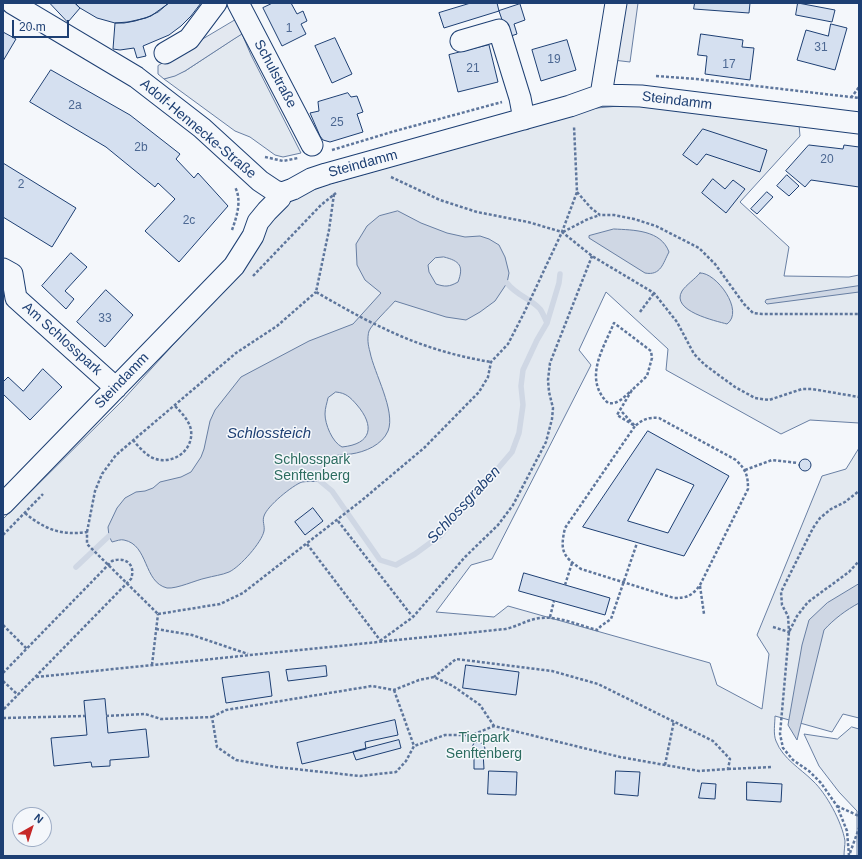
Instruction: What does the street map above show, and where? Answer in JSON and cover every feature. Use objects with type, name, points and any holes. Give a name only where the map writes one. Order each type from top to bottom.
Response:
[{"type":"street","name":"Adolf-Hennecke-Straße","points":[[12,3],[136,77],[202,128],[260,181],[275,191],[282,193]]},
{"type":"street","points":[[165,53],[189,39],[216,3]]},
{"type":"street","name":"Schulstraße","points":[[238,3],[312,145]]},
{"type":"street","points":[[601,95],[616,3]]},
{"type":"street","points":[[461,41],[499,30],[520,98],[524,119]]},
{"type":"street","name":"Steindamm","points":[[3,504],[234,266],[253,236],[258,222],[280,198],[282,193],[293,189],[311,178],[570,106],[601,95],[640,96],[859,123]]},
{"type":"street","name":"Am Schlosspark","points":[[3,269],[12,274],[16,298],[116,388]]},
{"type":"path","points":[[158,614],[220,604],[243,593],[362,502],[424,448],[479,392],[488,377],[491,362],[508,344],[536,289],[562,232],[577,192],[573,122]]},
{"type":"path","points":[[388,176],[440,200],[477,212],[528,222],[562,232],[592,256],[654,293],[677,322],[694,354],[705,365],[735,387],[756,398],[769,400],[802,389],[812,389],[859,397]]},
{"type":"path","points":[[229,235],[238,211],[237,191],[234,184]]},
{"type":"path","points":[[247,281],[321,206],[339,190]]},
{"type":"path","points":[[577,192],[591,208],[600,215]]},
{"type":"path","points":[[158,614],[87,544],[87,532],[95,490],[102,474],[116,455],[236,353],[277,326],[316,292],[329,230],[334,195]]},
{"type":"path","points":[[562,232],[588,219],[600,215],[614,215],[634,219],[656,226],[699,248],[715,264],[752,313],[859,314]]},
{"type":"path","points":[[380,641],[413,617],[465,557],[498,525],[513,505],[546,442],[552,419],[553,408],[548,380],[550,363],[592,256]]},
{"type":"path","points":[[316,292],[381,328],[435,349],[491,362]]},
{"type":"path","points":[[640,312],[654,293]]},
{"type":"path","points":[[632,390],[616,404],[608,403],[599,392],[595,370],[614,323],[651,351],[652,358],[647,376],[632,390],[617,415],[635,426]]},
{"type":"path","points":[[133,440],[151,457],[159,460],[176,458],[183,454],[191,439],[191,431],[189,423],[174,405]]},
{"type":"path","points":[[622,412],[635,426]]},
{"type":"path","points":[[659,418],[736,460],[745,470],[748,480],[748,489],[700,585],[695,592],[686,598],[674,598],[581,569],[572,563],[564,554],[562,544],[565,528],[635,426],[642,420],[659,418]]},
{"type":"path","points":[[745,470],[772,460],[798,463]]},
{"type":"path","points":[[3,535],[46,490]]},
{"type":"path","points":[[849,856],[847,831],[837,806],[821,783],[809,771],[793,760],[783,748],[780,734],[790,632],[788,616],[782,605],[781,592],[809,535],[820,518],[859,491]]},
{"type":"path","points":[[25,513],[36,522],[58,532],[73,534],[87,532]]},
{"type":"path","points":[[338,521],[413,617]]},
{"type":"path","points":[[36,677],[505,629],[534,619],[550,617],[597,630],[611,619],[637,543]]},
{"type":"path","points":[[306,544],[380,641]]},
{"type":"path","points":[[3,673],[112,560],[118,558],[124,559],[129,563],[133,574],[131,579],[3,710]]},
{"type":"path","points":[[790,632],[797,616],[808,602],[849,572],[859,561]]},
{"type":"path","points":[[565,585],[572,563]]},
{"type":"path","points":[[700,585],[704,614]]},
{"type":"path","points":[[550,617],[554,601]]},
{"type":"path","points":[[152,665],[158,614]]},
{"type":"path","points":[[3,625],[27,649]]},
{"type":"path","points":[[773,627],[790,632]]},
{"type":"path","points":[[156,629],[192,634],[249,654]]},
{"type":"path","points":[[106,716],[145,714],[161,720],[212,717],[226,710],[372,686],[394,690],[418,680],[434,677],[456,659],[552,671],[598,684],[713,741],[730,759],[728,769]]},
{"type":"path","points":[[434,677],[453,686],[480,705],[494,726]]},
{"type":"path","points":[[3,681],[18,695]]},
{"type":"path","points":[[394,690],[414,746]]},
{"type":"path","points":[[3,718],[85,716]]},
{"type":"path","points":[[212,717],[217,747],[236,760],[276,767],[360,776],[396,772],[406,761],[414,746],[445,735],[472,735],[494,726],[620,757],[699,771],[774,767]]},
{"type":"path","points":[[665,765],[674,722]]},
{"type":"path","points":[[837,806],[859,816]]},
{"type":"path","points":[[849,856],[859,828]]},
{"type":"green space","points":[[242,34],[251,55],[301,153],[283,157],[275,155],[250,137],[235,131],[164,79],[185,71]]},
{"type":"green space","name":"Schlosspark Senftenberg","points":[[641,104],[799,125],[800,136],[740,202],[789,247],[784,276],[849,277],[859,275],[859,423],[810,420],[781,434],[666,370],[668,349],[606,292],[579,350],[591,365],[492,559],[471,565],[436,612],[494,617],[508,606],[710,663],[717,685],[762,709],[769,654],[757,635],[822,476],[846,469],[859,448],[859,718],[843,714],[832,732],[775,716],[774,728],[776,741],[783,753],[818,786],[833,808],[841,825],[845,841],[844,856],[3,856],[3,519],[122,401],[250,260],[273,214],[287,201],[326,185],[538,125],[587,109]]},
{"type":"green space","points":[[852,727],[859,729],[859,856],[857,856],[857,811],[839,792],[819,766],[804,734],[837,739]]},
{"type":"shaded area","points":[[622,3],[638,3],[630,62],[613,60]]},
{"type":"shaded area","points":[[237,19],[242,34],[175,76],[164,79],[158,74],[158,66]]},
{"type":"water","name":"Schlossteich","points":[[398,211],[421,223],[447,233],[465,237],[480,236],[489,239],[499,245],[505,257],[509,273],[507,283],[495,301],[466,320],[446,317],[395,301],[373,324],[368,336],[372,361],[384,392],[389,413],[390,423],[388,431],[382,440],[367,450],[335,456],[326,465],[320,481],[302,482],[281,496],[270,507],[264,516],[264,531],[259,541],[244,560],[234,569],[223,574],[171,588],[167,588],[159,584],[149,571],[138,549],[132,543],[123,540],[112,542],[109,536],[108,527],[117,508],[125,498],[136,492],[145,491],[153,488],[160,482],[181,477],[191,472],[201,457],[210,421],[215,410],[241,377],[309,341],[353,324],[381,293],[365,280],[357,265],[356,244],[367,226],[379,216]],"holes":[[[444,257],[457,262],[461,272],[458,282],[447,286],[436,284],[429,272],[428,265],[435,258]],[[336,392],[345,394],[363,413],[368,427],[368,433],[360,442],[342,447],[338,445],[332,437],[326,423],[325,412],[328,398]]]},
{"type":"water","points":[[614,229],[638,231],[653,235],[660,239],[669,252],[661,268],[655,273],[645,273],[589,238],[589,236]]},
{"type":"water","points":[[700,273],[706,274],[714,279],[726,293],[731,302],[733,310],[732,318],[727,324],[696,314],[682,304],[680,298],[682,291]]},
{"type":"water","points":[[859,286],[859,292],[767,304],[765,302],[766,300]]},
{"type":"water","points":[[859,584],[859,603],[840,615],[824,630],[797,740],[788,725],[802,645],[809,620],[827,603]]},
{"type":"building","points":[[50,3],[75,3],[80,8],[68,22]]},
{"type":"building","points":[[75,3],[169,3],[151,16],[135,21],[115,23],[97,18],[80,8]]},
{"type":"building","points":[[169,3],[201,3],[181,26],[169,35],[143,46],[146,56],[137,58],[134,48],[120,50],[113,49],[115,23],[146,18],[158,12]]},
{"type":"building","points":[[273,3],[291,3],[297,14],[303,11],[307,21],[301,24],[306,34],[282,46],[263,8]]},
{"type":"building","points":[[471,3],[497,3],[499,11],[444,28],[439,13]]},
{"type":"building","points":[[695,3],[750,3],[749,13],[694,9]]},
{"type":"building","points":[[798,3],[835,10],[832,22],[796,15]]},
{"type":"building","points":[[520,4],[525,20],[514,24],[517,34],[508,37],[499,11]]},
{"type":"building","points":[[831,24],[847,28],[835,70],[797,60],[806,30],[828,36]]},
{"type":"building","points":[[3,32],[16,39],[3,61]]},
{"type":"building","points":[[701,34],[743,40],[742,47],[754,48],[750,80],[705,74],[707,56],[698,55]]},
{"type":"building","points":[[335,38],[352,74],[332,83],[315,46]]},
{"type":"building","points":[[567,40],[576,70],[541,81],[532,50]]},
{"type":"building","points":[[489,45],[498,82],[458,92],[449,55]]},
{"type":"building","points":[[51,70],[130,115],[180,154],[176,159],[194,178],[198,173],[228,206],[179,262],[145,231],[175,199],[158,183],[155,187],[106,147],[30,102]]},
{"type":"building","points":[[348,93],[351,97],[357,96],[363,112],[357,114],[363,132],[330,142],[323,140],[310,113],[319,111],[318,102]]},
{"type":"building","points":[[703,129],[767,150],[760,172],[706,154],[697,165],[683,155]]},
{"type":"building","points":[[809,145],[843,149],[844,145],[859,147],[859,187],[811,180],[805,187],[786,171]]},
{"type":"building","points":[[3,163],[76,208],[52,247],[3,217]]},
{"type":"building","points":[[787,175],[799,186],[789,196],[777,186]]},
{"type":"building","points":[[713,179],[725,189],[733,180],[745,189],[726,213],[702,193]]},
{"type":"building","points":[[767,192],[773,197],[757,214],[751,209]]},
{"type":"building","points":[[71,253],[87,267],[65,291],[74,299],[66,309],[42,286]]},
{"type":"building","points":[[106,290],[133,315],[105,347],[77,322]]},
{"type":"building","points":[[43,369],[62,387],[30,420],[3,394],[3,382],[8,377],[23,391]]},
{"type":"building","points":[[648,431],[729,476],[684,556],[583,527]],"holes":[[[657,469],[694,485],[668,533],[628,521]]]},
{"type":"building","points":[[803,459],[807,459],[811,465],[807,471],[803,471],[799,467],[799,463]]},
{"type":"building","points":[[313,508],[323,521],[305,535],[295,522]]},
{"type":"building","points":[[524,573],[610,598],[605,615],[519,591]]},
{"type":"building","points":[[466,665],[519,672],[516,695],[463,688]]},
{"type":"building","points":[[326,666],[327,676],[288,681],[286,670]]},
{"type":"building","points":[[269,672],[272,696],[226,703],[222,678]]},
{"type":"building","points":[[105,699],[108,733],[146,729],[149,757],[110,760],[110,766],[92,767],[91,762],[54,766],[51,738],[87,735],[84,701]]},
{"type":"building","points":[[395,720],[398,735],[365,742],[366,749],[302,764],[297,743]]},
{"type":"building","points":[[399,740],[401,748],[356,760],[353,752]]},
{"type":"building","points":[[479,742],[483,744],[485,748],[483,752],[484,769],[474,769],[474,751],[472,747],[474,743]]},
{"type":"building","points":[[489,771],[517,772],[516,795],[488,794]]},
{"type":"building","points":[[616,771],[640,772],[638,796],[615,794]]},
{"type":"building","points":[[747,782],[782,784],[781,802],[747,800]]},
{"type":"building","points":[[702,783],[716,784],[715,799],[699,798]]},
{"type":"waterway","name":"Schlossgraben","points":[[320,481],[332,491],[380,560],[396,565],[415,554],[441,535],[512,452],[519,433],[523,405],[521,386],[523,370],[547,323],[559,283],[560,274]]},
{"type":"waterway","name":"Schlossgraben","points":[[507,283],[515,291],[540,309],[547,323]]},
{"type":"waterway","points":[[76,567],[109,536]]},
{"type":"park label","name":"Tierpark Senftenberg","points":[[484,746]]}]
